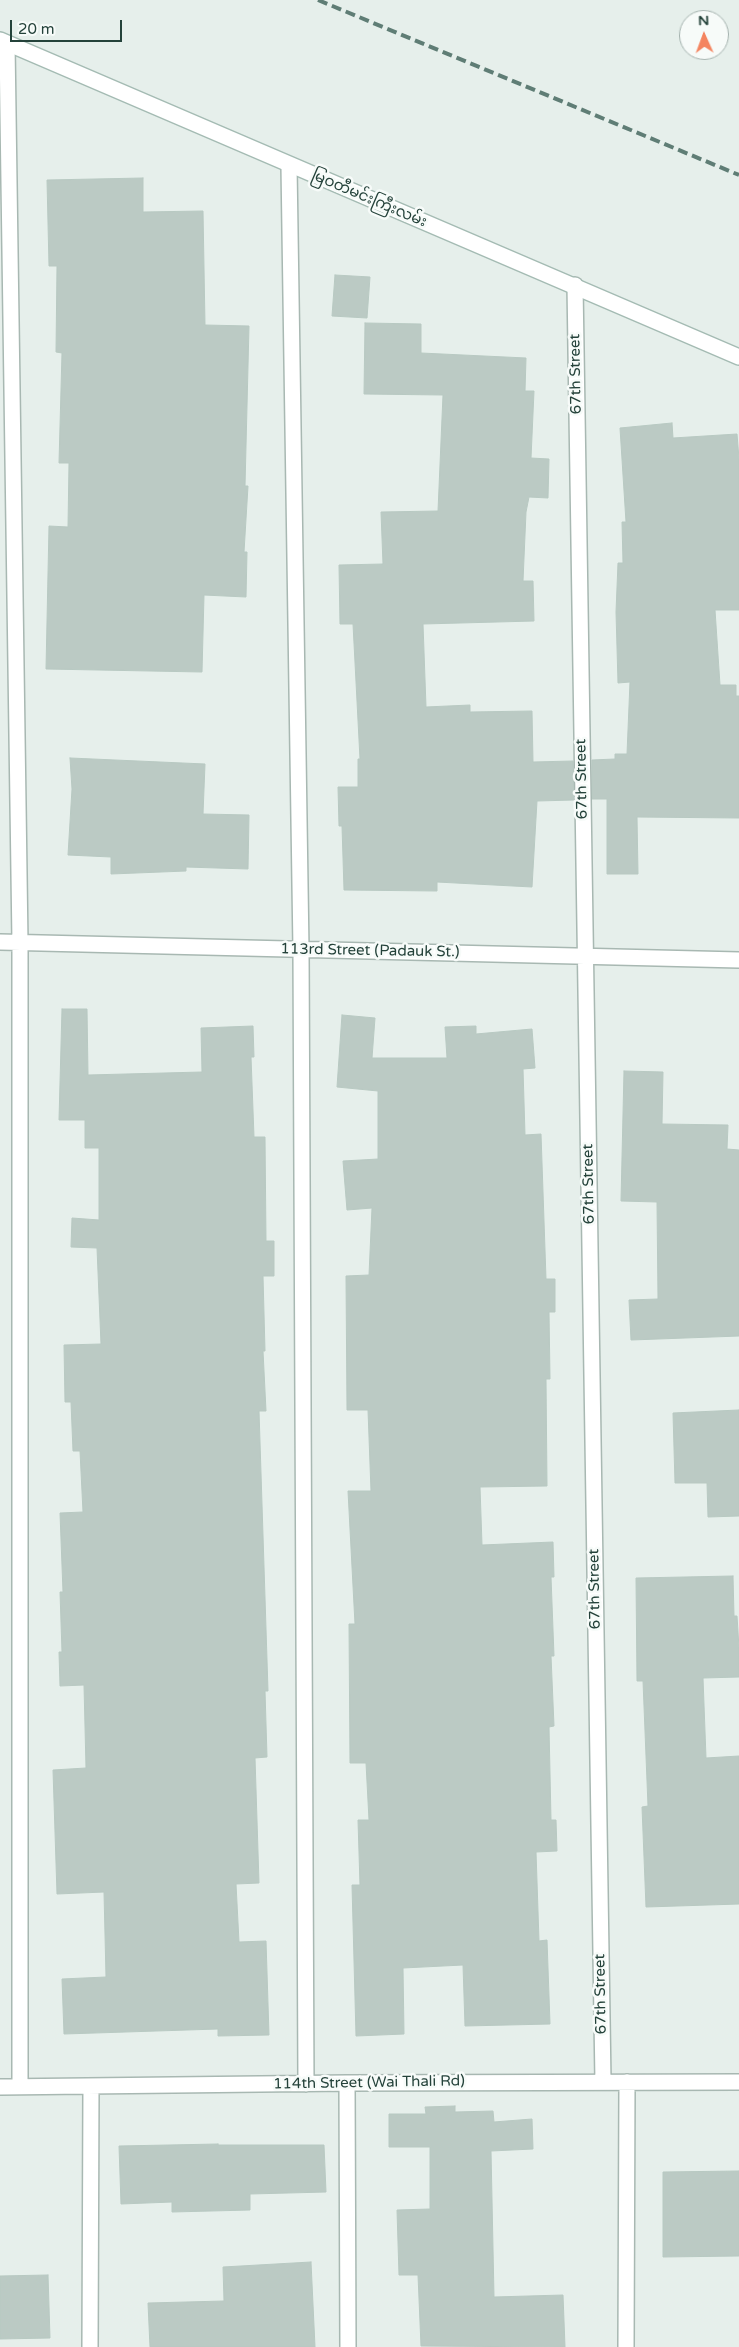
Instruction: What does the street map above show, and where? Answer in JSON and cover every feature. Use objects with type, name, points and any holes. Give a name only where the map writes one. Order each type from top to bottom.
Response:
[{"type":"street","name":"မြဝတီမင်းကြီးလမ်း","points":[[4,42],[289,166],[575,285],[739,356]]},
{"type":"street","points":[[4,42],[20,942],[20,2086]]},
{"type":"street","points":[[289,166],[301,950],[306,2084]]},
{"type":"street","name":"67th Street","points":[[575,285],[603,2082]]},
{"type":"street","name":"113rd Street (Padauk St.)","points":[[0,942],[739,960]]},
{"type":"street","points":[[626,2347],[627,2082]]},
{"type":"street","name":"114th Street (Wai Thali Rd)","points":[[0,2086],[739,2082]]},
{"type":"street","points":[[347,2083],[348,2347]]},
{"type":"street","points":[[90,2347],[92,2086]]},
{"type":"building","points":[[143,178],[143,212],[203,211],[205,325],[249,326],[245,486],[248,486],[244,552],[247,552],[246,597],[204,595],[202,672],[46,669],[49,526],[68,527],[69,463],[59,463],[62,353],[56,352],[57,266],[49,266],[47,180]]},
{"type":"building","points":[[335,275],[370,277],[367,318],[332,316]]},
{"type":"building","points":[[365,323],[421,324],[421,353],[526,358],[525,391],[534,391],[531,458],[549,459],[548,498],[529,497],[526,512],[523,581],[533,581],[534,621],[423,624],[426,707],[470,705],[470,712],[532,711],[533,762],[573,761],[574,800],[537,801],[532,887],[437,882],[437,891],[344,890],[342,826],[339,826],[338,787],[358,787],[358,759],[360,759],[353,624],[340,624],[339,565],[383,564],[381,512],[438,511],[443,395],[364,394]]},
{"type":"building","points":[[672,423],[673,438],[737,434],[739,459],[739,610],[715,610],[720,685],[736,685],[736,696],[739,696],[739,818],[637,817],[638,874],[607,874],[607,799],[592,799],[592,760],[615,759],[615,754],[627,754],[630,682],[618,683],[616,612],[618,563],[623,563],[622,522],[626,522],[620,428]]},
{"type":"building","points":[[70,758],[205,764],[203,814],[249,815],[248,869],[186,867],[186,871],[111,874],[111,857],[68,855],[72,789]]},
{"type":"building","points":[[62,1009],[87,1009],[88,1075],[202,1072],[201,1028],[253,1026],[254,1057],[251,1057],[254,1137],[265,1137],[266,1241],[274,1241],[274,1276],[263,1276],[265,1351],[263,1351],[266,1411],[259,1411],[268,1691],[265,1691],[267,1757],[255,1758],[259,1883],[236,1884],[239,1942],[266,1941],[269,2035],[218,2036],[218,2029],[64,2034],[62,1979],[106,1977],[104,1892],[57,1894],[53,1770],[86,1768],[84,1685],[60,1686],[59,1652],[62,1652],[60,1592],[63,1592],[60,1513],[83,1512],[80,1451],[73,1451],[71,1402],[65,1402],[64,1345],[101,1344],[97,1248],[71,1247],[72,1218],[99,1220],[99,1148],[85,1148],[85,1120],[59,1120]]},
{"type":"building","points":[[342,1015],[375,1018],[372,1058],[447,1058],[445,1027],[476,1026],[476,1034],[532,1029],[535,1068],[523,1069],[525,1135],[541,1134],[546,1279],[555,1279],[555,1312],[549,1312],[550,1379],[546,1379],[547,1486],[480,1487],[482,1545],[553,1542],[554,1577],[551,1577],[554,1656],[551,1656],[554,1726],[549,1727],[551,1820],[556,1820],[557,1851],[536,1852],[539,1941],[547,1940],[550,2024],[465,2026],[463,1965],[403,1968],[404,2034],[356,2036],[352,1885],[360,1885],[358,1820],[369,1820],[366,1763],[350,1763],[349,1624],[355,1624],[348,1491],[371,1491],[368,1410],[347,1410],[346,1276],[369,1275],[372,1208],[347,1210],[343,1161],[378,1159],[378,1091],[337,1087]]},
{"type":"building","points":[[624,1071],[663,1072],[662,1124],[728,1125],[727,1149],[739,1150],[739,1336],[631,1340],[629,1300],[658,1299],[657,1202],[621,1201]]},
{"type":"building","points":[[739,1410],[739,1516],[708,1517],[707,1483],[675,1483],[673,1413]]},
{"type":"building","points":[[733,1576],[734,1616],[737,1616],[739,1648],[739,1677],[703,1678],[706,1758],[739,1756],[739,1904],[646,1907],[642,1807],[648,1806],[643,1681],[637,1681],[636,1578]]},
{"type":"building","points":[[455,2106],[455,2112],[493,2111],[494,2122],[532,2119],[533,2149],[491,2151],[494,2297],[563,2295],[565,2347],[421,2346],[418,2275],[399,2275],[397,2210],[430,2209],[430,2147],[389,2147],[389,2114],[426,2114],[425,2107]]},
{"type":"building","points":[[218,2144],[324,2145],[326,2192],[250,2194],[250,2210],[172,2212],[172,2202],[121,2204],[119,2146]]},
{"type":"building","points":[[739,2171],[739,2256],[663,2257],[663,2172]]},
{"type":"building","points":[[311,2262],[315,2347],[150,2347],[148,2303],[224,2301],[223,2267]]},
{"type":"building","points":[[48,2275],[50,2338],[0,2339],[0,2276]]},
{"type":"railway","points":[[318,0],[739,175]]}]
